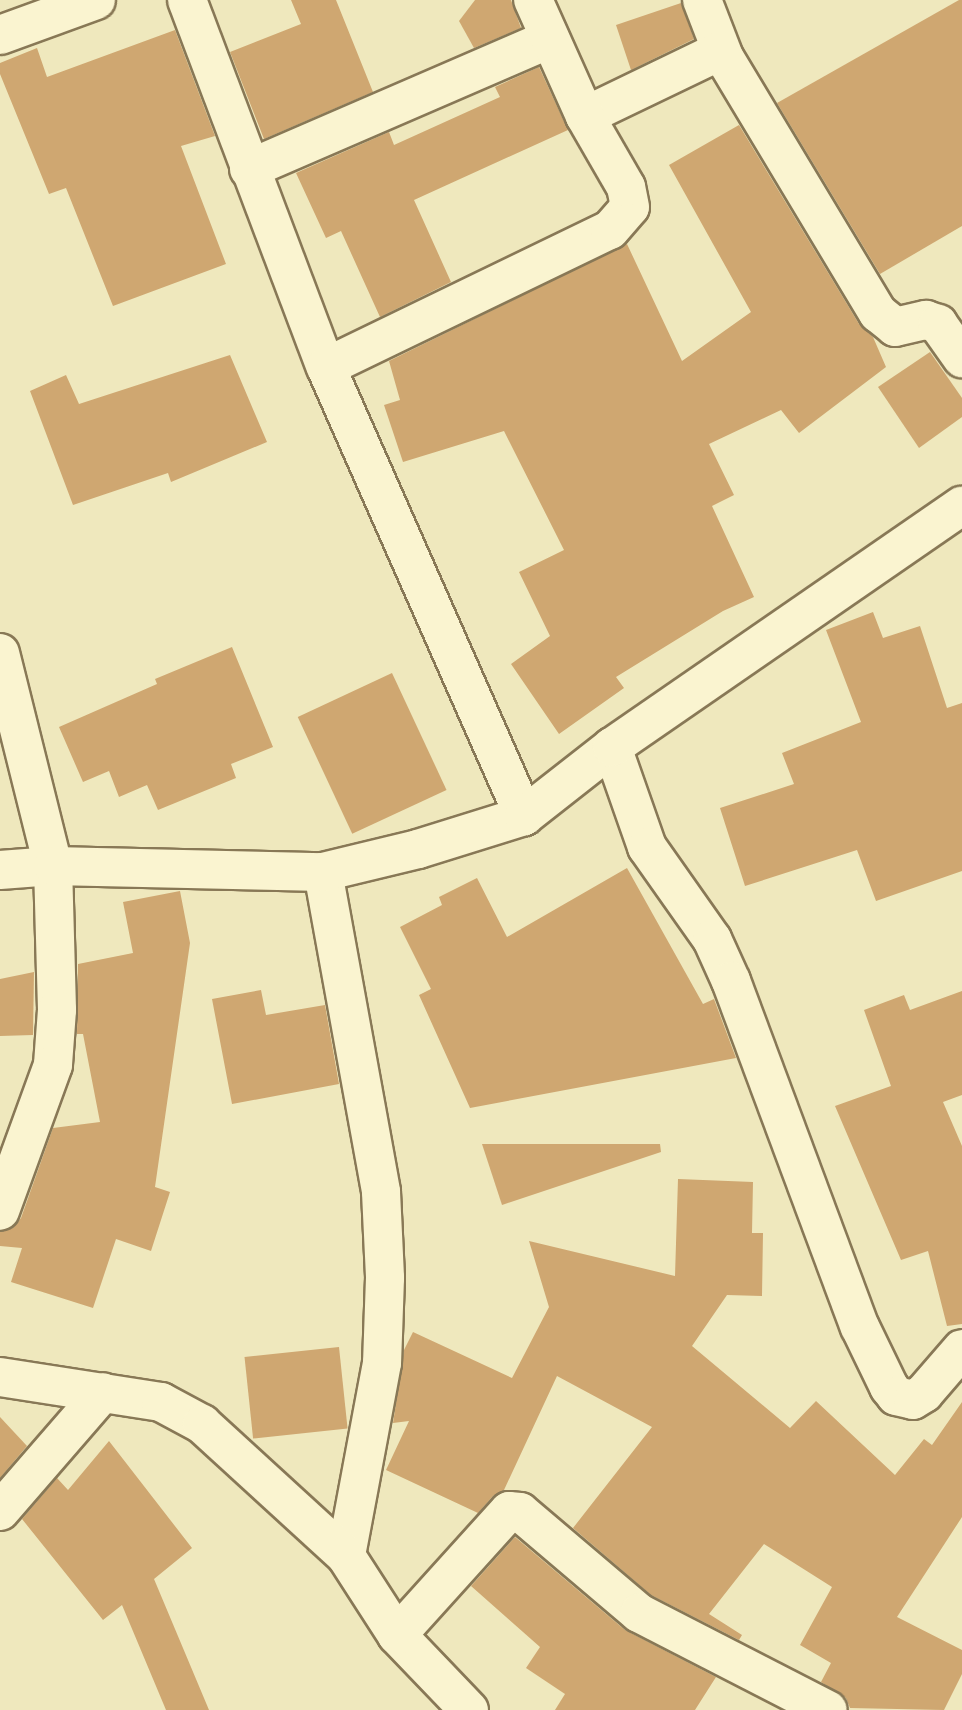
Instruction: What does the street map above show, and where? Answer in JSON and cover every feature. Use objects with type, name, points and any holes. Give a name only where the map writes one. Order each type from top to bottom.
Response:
[{"type":"street","points":[[0,34],[96,0]]},
{"type":"street","points":[[187,0],[326,367],[524,816]]},
{"type":"street","points":[[326,367],[610,230],[630,208],[626,187],[584,116],[533,0]]},
{"type":"street","points":[[702,0],[720,51],[878,313],[895,327],[926,320],[938,324],[962,358]]},
{"type":"street","points":[[249,169],[550,39]]},
{"type":"street","points":[[584,116],[720,51]]},
{"type":"street","points":[[0,870],[53,866],[323,872],[418,849],[524,816],[612,747],[962,506]]},
{"type":"street","points":[[0,653],[53,866],[57,1010],[53,1065],[0,1211]]},
{"type":"street","points":[[612,747],[647,847],[712,939],[731,981],[860,1327],[889,1387],[896,1396],[913,1400],[924,1393],[962,1349]]},
{"type":"street","points":[[323,872],[381,1192],[385,1278],[382,1363],[346,1556]]},
{"type":"street","points":[[0,1377],[161,1402],[202,1424],[346,1556],[397,1635],[469,1710]]},
{"type":"street","points":[[0,1511],[103,1392]]},
{"type":"street","points":[[397,1635],[509,1511],[520,1512],[639,1613],[828,1710]]},
{"type":"building","points":[[291,0],[336,0],[373,92],[264,139],[230,52],[301,24]]},
{"type":"building","points":[[475,0],[511,0],[521,28],[474,48],[459,21]]},
{"type":"building","points":[[962,0],[962,226],[880,274],[777,103]]},
{"type":"building","points":[[681,3],[694,39],[631,70],[616,25]]},
{"type":"building","points":[[175,30],[215,136],[181,146],[226,264],[113,306],[66,188],[49,194],[0,74],[0,63],[37,48],[47,77]]},
{"type":"building","points":[[539,67],[568,130],[414,200],[451,282],[380,317],[341,231],[326,238],[296,173],[389,132],[394,145],[500,97],[495,87]]},
{"type":"building","points":[[739,125],[859,324],[873,337],[886,367],[799,433],[781,410],[709,444],[734,495],[712,506],[754,597],[723,611],[616,677],[624,688],[559,734],[511,664],[550,636],[519,572],[564,550],[504,431],[403,462],[384,405],[400,400],[389,361],[627,244],[682,361],[751,312],[669,165]]},
{"type":"building","points":[[930,352],[962,398],[962,417],[919,448],[878,387]]},
{"type":"building","points":[[230,355],[267,442],[171,482],[168,473],[73,505],[30,391],[66,375],[79,404]]},
{"type":"building","points":[[873,612],[883,638],[920,626],[947,708],[962,703],[962,871],[876,901],[857,850],[745,886],[720,808],[794,784],[782,753],[861,722],[826,630]]},
{"type":"building","points":[[232,647],[273,747],[231,764],[236,778],[158,810],[147,785],[119,797],[109,771],[83,782],[59,727],[157,684],[155,679]]},
{"type":"building","points":[[392,673],[447,790],[352,834],[298,717]]},
{"type":"building","points":[[627,868],[703,1004],[714,999],[736,1058],[470,1108],[419,995],[431,989],[400,927],[442,905],[439,897],[477,878],[507,937]]},
{"type":"building","points":[[180,891],[190,943],[155,1187],[170,1192],[151,1251],[116,1239],[93,1308],[11,1282],[22,1248],[0,1246],[0,1232],[13,1228],[21,1218],[53,1128],[100,1122],[83,1034],[77,1034],[78,964],[133,953],[123,902]]},
{"type":"building","points":[[34,972],[33,1035],[0,1036],[0,979]]},
{"type":"building","points":[[261,990],[266,1015],[325,1005],[339,1084],[232,1104],[212,999]]},
{"type":"building","points":[[962,991],[962,1095],[943,1102],[962,1146],[962,1324],[947,1326],[928,1251],[901,1260],[835,1106],[891,1086],[864,1010],[904,995],[910,1010]]},
{"type":"building","points":[[482,1144],[660,1144],[661,1152],[502,1205]]},
{"type":"building","points":[[678,1179],[753,1182],[752,1233],[763,1233],[762,1296],[727,1295],[692,1346],[790,1428],[816,1401],[895,1475],[924,1439],[932,1445],[962,1402],[962,1517],[897,1617],[962,1650],[962,1674],[944,1710],[850,1708],[846,1698],[821,1682],[831,1663],[800,1645],[832,1587],[764,1544],[709,1614],[742,1635],[739,1640],[651,1595],[573,1528],[652,1427],[557,1376],[504,1490],[493,1496],[478,1513],[386,1470],[409,1421],[393,1423],[404,1350],[413,1332],[512,1378],[549,1307],[529,1241],[675,1276]]},
{"type":"building","points":[[339,1347],[348,1429],[253,1438],[245,1357]]},
{"type":"building","points":[[0,1417],[27,1446],[0,1478]]},
{"type":"building","points":[[109,1441],[192,1548],[154,1579],[209,1710],[166,1710],[122,1605],[103,1620],[22,1519],[57,1478],[68,1490]]},
{"type":"building","points":[[515,1537],[625,1630],[716,1677],[695,1710],[555,1710],[565,1694],[526,1668],[540,1647],[471,1586]]}]
